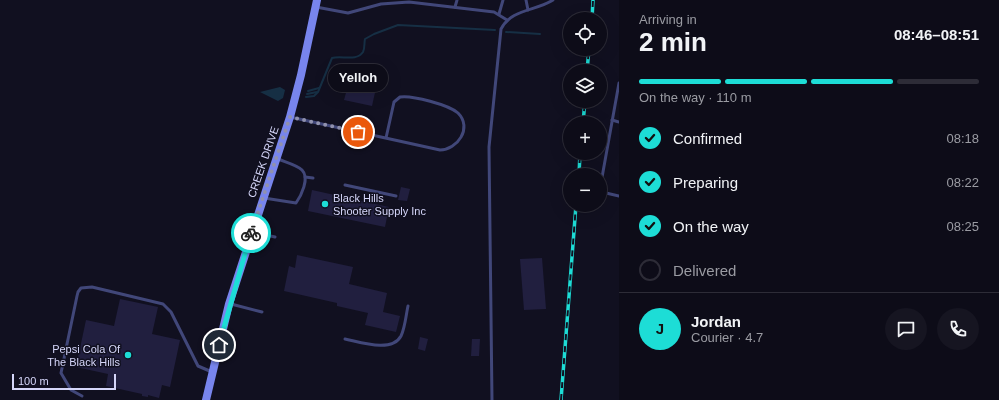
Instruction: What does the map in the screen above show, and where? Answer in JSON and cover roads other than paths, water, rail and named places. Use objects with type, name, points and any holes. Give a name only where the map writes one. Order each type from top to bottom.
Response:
[{"type":"street","name":"CREEK DRIVE","points":[[206,400],[229,304],[251,231],[290,117],[317,3]]},
{"type":"lane","points":[[455,7],[457,0]]},
{"type":"lane","points":[[499,14],[503,0]]},
{"type":"lane","points":[[526,0],[528,10]]},
{"type":"lane","points":[[492,400],[489,147],[501,29],[507,20],[553,0]]},
{"type":"lane","points":[[317,3],[348,14],[391,2],[409,2],[499,14],[507,20]]},
{"type":"lane","points":[[619,83],[600,183],[606,194],[619,196]]},
{"type":"lane","points":[[290,117],[386,138],[445,150],[456,145],[460,140],[463,122],[458,113],[448,107],[400,97],[394,102],[386,138]]},
{"type":"lane","points":[[612,120],[619,122]]},
{"type":"lane","points":[[263,198],[296,203],[304,186],[305,177],[301,169],[276,158]]},
{"type":"lane","points":[[305,177],[313,178]]},
{"type":"lane","points":[[345,185],[396,196]]},
{"type":"lane","points":[[251,231],[275,237]]},
{"type":"lane","points":[[82,396],[71,390],[61,372],[78,292],[86,287],[92,287],[163,304],[171,312],[198,366],[212,372]]},
{"type":"lane","points":[[229,304],[262,312]]},
{"type":"lane","points":[[345,339],[383,345],[394,344],[400,337],[408,306]]},
{"type":"water","points":[[280,87],[285,90],[283,98],[278,101],[260,92]]},
{"type":"waterway","points":[[306,97],[314,96],[318,92],[332,58],[357,57],[364,50],[365,39],[398,25],[495,30]]},
{"type":"waterway","points":[[506,32],[540,34]]},
{"type":"waterway","points":[[308,91],[319,88]]},
{"type":"waterway","points":[[307,94],[317,92]]},
{"type":"railway","points":[[592,12],[593,0]]},
{"type":"railway","points":[[588,56],[588,64]]},
{"type":"railway","points":[[584,108],[584,116]]},
{"type":"railway","points":[[579,168],[580,160]]},
{"type":"railway","points":[[561,400],[575,212]]},
{"type":"place","name":"Yelloh","points":[[358,132]]},
{"type":"place","name":"Black Hills Shooter Supply Inc","points":[[325,204]]},
{"type":"place","name":"Pepsi Cola Of The Black Hills","points":[[128,355]]}]
